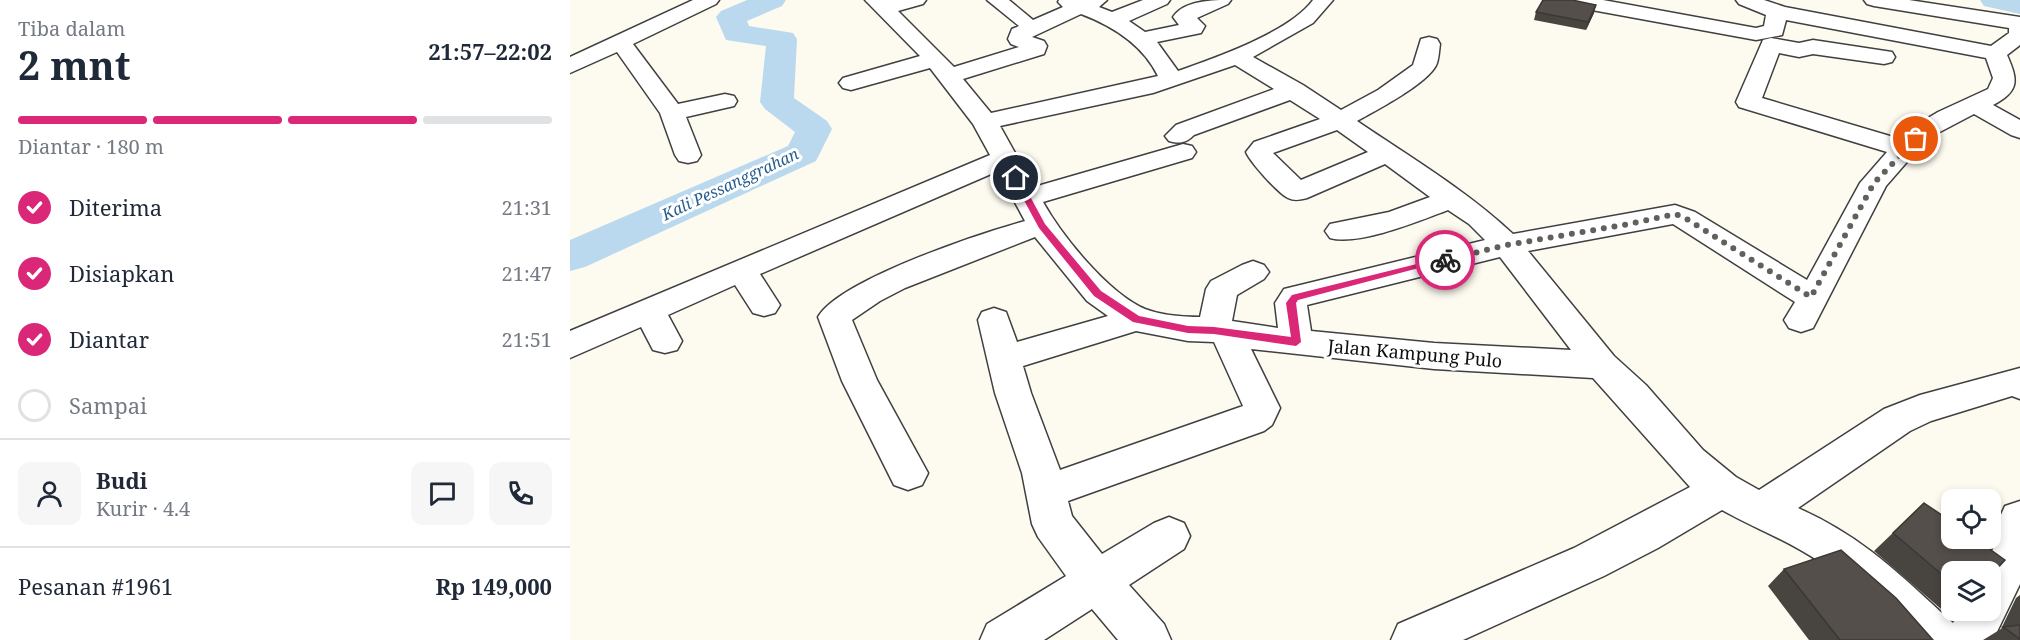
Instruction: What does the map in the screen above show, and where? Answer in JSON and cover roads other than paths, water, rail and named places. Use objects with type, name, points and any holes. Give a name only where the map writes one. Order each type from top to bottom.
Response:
[{"type":"street","points":[[570,66],[620,41],[678,5],[709,0]]},
{"type":"street","points":[[879,5],[916,0]]},
{"type":"street","points":[[1112,20],[1160,0]]},
{"type":"street","points":[[1142,39],[1193,28],[1194,26],[1183,17],[1221,0]]},
{"type":"street","points":[[985,122],[1171,80],[1236,56],[1277,37],[1316,12],[1323,0]]},
{"type":"street","points":[[1570,0],[1756,34],[1774,30],[1777,6]]},
{"type":"street","points":[[1746,0],[1995,52],[2020,35],[2020,21]]},
{"type":"street","points":[[1874,0],[2020,21]]},
{"type":"street","points":[[1905,0],[1987,13],[2020,21]]},
{"type":"street","points":[[1006,2],[1023,21]]},
{"type":"street","points":[[851,83],[1036,50],[1036,46],[1020,39],[1020,34],[1081,2],[1142,39],[1163,63],[1171,80]]},
{"type":"street","name":"Jalan Kampung Pulo","points":[[879,5],[942,67],[985,122],[1034,212],[1098,293],[1136,319],[1188,330],[1220,331],[1296,342],[1434,356],[1602,365]]},
{"type":"street","points":[[620,41],[672,113],[688,155]]},
{"type":"street","points":[[1389,153],[1297,192],[1259,152],[1263,148],[1340,120],[1386,95],[1421,70],[1426,64],[1429,44]]},
{"type":"street","points":[[1884,57],[1813,47],[1799,50],[1770,45],[1742,110],[1904,149]]},
{"type":"street","points":[[1296,342],[1291,303],[1295,297],[1507,245],[1675,214],[1685,218],[1806,308],[1874,183],[1904,149],[1927,129],[1996,94],[2003,87],[2005,78],[1995,52]]},
{"type":"street","points":[[1236,56],[1340,120],[1479,218],[1507,245],[1602,365],[1621,381],[1672,445],[1697,469],[1722,489],[1815,536],[1840,552],[1937,640]]},
{"type":"street","points":[[908,474],[860,381],[834,316],[849,303],[882,286],[981,245],[1034,212],[1180,144],[1185,130],[1294,90]]},
{"type":"street","points":[[672,113],[725,101]]},
{"type":"street","points":[[1974,104],[2020,130]]},
{"type":"street","points":[[570,345],[1006,158]]},
{"type":"street","points":[[1340,231],[1395,220],[1453,198]]},
{"type":"street","points":[[741,270],[764,305]]},
{"type":"street","points":[[1046,492],[1251,420],[1259,415],[1262,408],[1220,331],[1222,290],[1253,272]]},
{"type":"street","points":[[649,310],[665,341]]},
{"type":"street","points":[[1004,359],[1136,319]]},
{"type":"street","points":[[994,320],[1013,393],[1042,472],[1053,524],[1097,582],[1148,640]]},
{"type":"street","points":[[1762,510],[1897,420],[1920,410],[2018,383]]},
{"type":"street","points":[[1414,640],[1445,623],[1506,599],[1671,522],[1722,489]]},
{"type":"street","points":[[2001,577],[2015,550],[2020,519]]},
{"type":"street","points":[[1003,640],[1168,536]]},
{"type":"street","points":[[1969,640],[1979,621]]},
{"type":"waterway","name":"Kali Pessanggrahan","points":[[570,257],[803,153],[814,129],[777,102],[782,39],[737,34],[731,17],[772,0]]},
{"type":"waterway","points":[[1994,0],[2020,5]]}]
